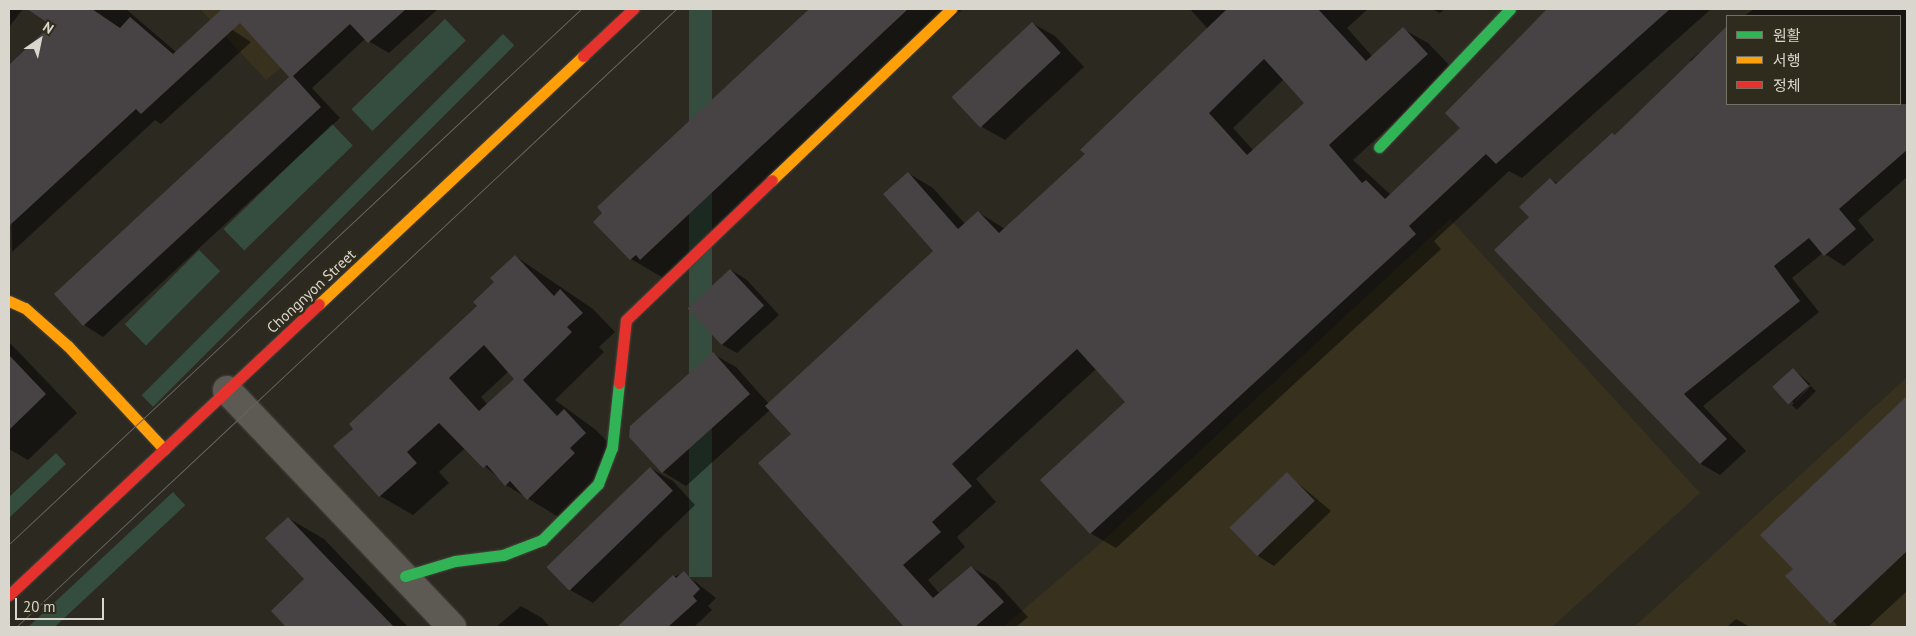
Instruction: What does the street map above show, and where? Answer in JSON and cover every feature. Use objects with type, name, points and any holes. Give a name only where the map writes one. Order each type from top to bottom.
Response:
[{"type":"street","name":"Chongnyon Street","points":[[9,595],[633,9]]},
{"type":"street","points":[[406,576],[455,561],[503,555],[542,540],[598,484],[612,448],[626,320],[951,9]]},
{"type":"street","points":[[1378,147],[1510,9]]},
{"type":"street","points":[[9,301],[25,308],[68,346],[164,449]]},
{"type":"street","points":[[228,390],[406,576],[452,627]]},
{"type":"shaded area","points":[[200,9],[406,9],[368,43],[350,24],[301,68],[292,59],[266,80]]},
{"type":"shaded area","points":[[1450,219],[1700,493],[1552,627],[1003,627],[1093,550]]},
{"type":"shaded area","points":[[1907,377],[1907,627],[1634,627]]},
{"type":"green space","points":[[689,9],[712,9],[712,577],[689,577]]},
{"type":"green space","points":[[445,19],[466,41],[372,131],[351,109]]},
{"type":"green space","points":[[503,34],[514,45],[153,407],[142,395]]},
{"type":"green space","points":[[332,124],[353,146],[244,250],[223,229]]},
{"type":"green space","points":[[199,250],[220,271],[146,345],[125,324]]},
{"type":"green space","points":[[56,453],[66,464],[9,518],[9,497]]},
{"type":"green space","points":[[173,492],[185,505],[55,627],[29,626]]},
{"type":"building","points":[[27,9],[92,9],[120,28],[130,17],[173,54],[222,9],[406,9],[368,43],[350,24],[293,76],[321,107],[83,326],[54,294],[289,77],[240,23],[141,114],[136,109],[9,226],[9,65],[51,25]]},
{"type":"building","points":[[809,9],[908,9],[640,260],[636,255],[630,260],[593,222],[602,213],[597,207]]},
{"type":"building","points":[[1227,9],[1318,9],[1366,61],[1403,27],[1428,54],[1329,145],[1362,183],[1366,180],[1385,199],[1460,128],[1445,113],[1547,9],[1670,9],[1496,164],[1486,154],[1409,226],[1416,234],[1090,534],[1040,480],[1125,402],[1077,349],[952,464],[972,486],[932,522],[941,532],[903,565],[933,598],[971,566],[1004,602],[975,627],[904,627],[758,463],[791,434],[765,406],[933,251],[883,194],[908,172],[958,229],[978,211],[999,233],[1085,154],[1080,150]],"holes":[[[1264,59],[1304,103],[1247,155],[1209,113]]]},
{"type":"building","points":[[1032,22],[1061,53],[980,128],[952,97]]},
{"type":"building","points":[[1726,27],[1726,105],[1907,104],[1907,150],[1839,209],[1856,229],[1824,256],[1809,238],[1774,266],[1800,301],[1684,394],[1727,439],[1700,464],[1494,250],[1529,217],[1519,207],[1550,178],[1556,184],[1612,133],[1615,135]]},
{"type":"building","points":[[515,255],[554,296],[560,289],[583,313],[567,327],[572,332],[523,380],[557,416],[564,409],[586,433],[570,448],[575,453],[527,500],[510,481],[505,486],[487,465],[483,468],[439,423],[407,452],[417,463],[379,497],[333,446],[353,429],[349,424],[477,306],[473,302],[494,282],[490,278]],"holes":[[[484,345],[514,379],[479,411],[449,378]]]},
{"type":"building","points":[[730,269],[764,306],[722,345],[688,309]]},
{"type":"building","points":[[713,352],[750,394],[662,473],[629,437],[630,426]]},
{"type":"building","points":[[9,355],[46,394],[9,430]]},
{"type":"building","points":[[1793,368],[1809,386],[1788,405],[1772,387]]},
{"type":"building","points":[[1907,396],[1907,551],[1830,624],[1785,576],[1793,569],[1760,535]]},
{"type":"building","points":[[650,467],[673,491],[569,591],[546,567]]},
{"type":"building","points":[[1287,472],[1315,501],[1257,556],[1229,528]]},
{"type":"building","points":[[288,517],[394,627],[286,627],[271,611],[304,579],[265,538]]},
{"type":"building","points":[[684,571],[700,589],[693,596],[697,601],[668,627],[617,627],[673,575],[676,578]]},
{"type":"tram line","points":[[9,544],[581,9]]},
{"type":"tram line","points":[[16,627],[676,9]]},
{"type":"traffic: fast","points":[[1379,147],[1510,9]]},
{"type":"traffic: fast","points":[[405,576],[455,561],[503,555],[542,540],[598,484],[612,448],[619,383]]},
{"type":"traffic: slow","points":[[772,180],[951,9]]},
{"type":"traffic: slow","points":[[319,304],[583,56]]},
{"type":"traffic: slow","points":[[9,301],[25,308],[68,346],[164,449]]},
{"type":"traffic: jam","points":[[583,56],[633,9]]},
{"type":"traffic: jam","points":[[619,383],[626,320],[772,180]]},
{"type":"traffic: jam","points":[[9,595],[319,304]]}]
